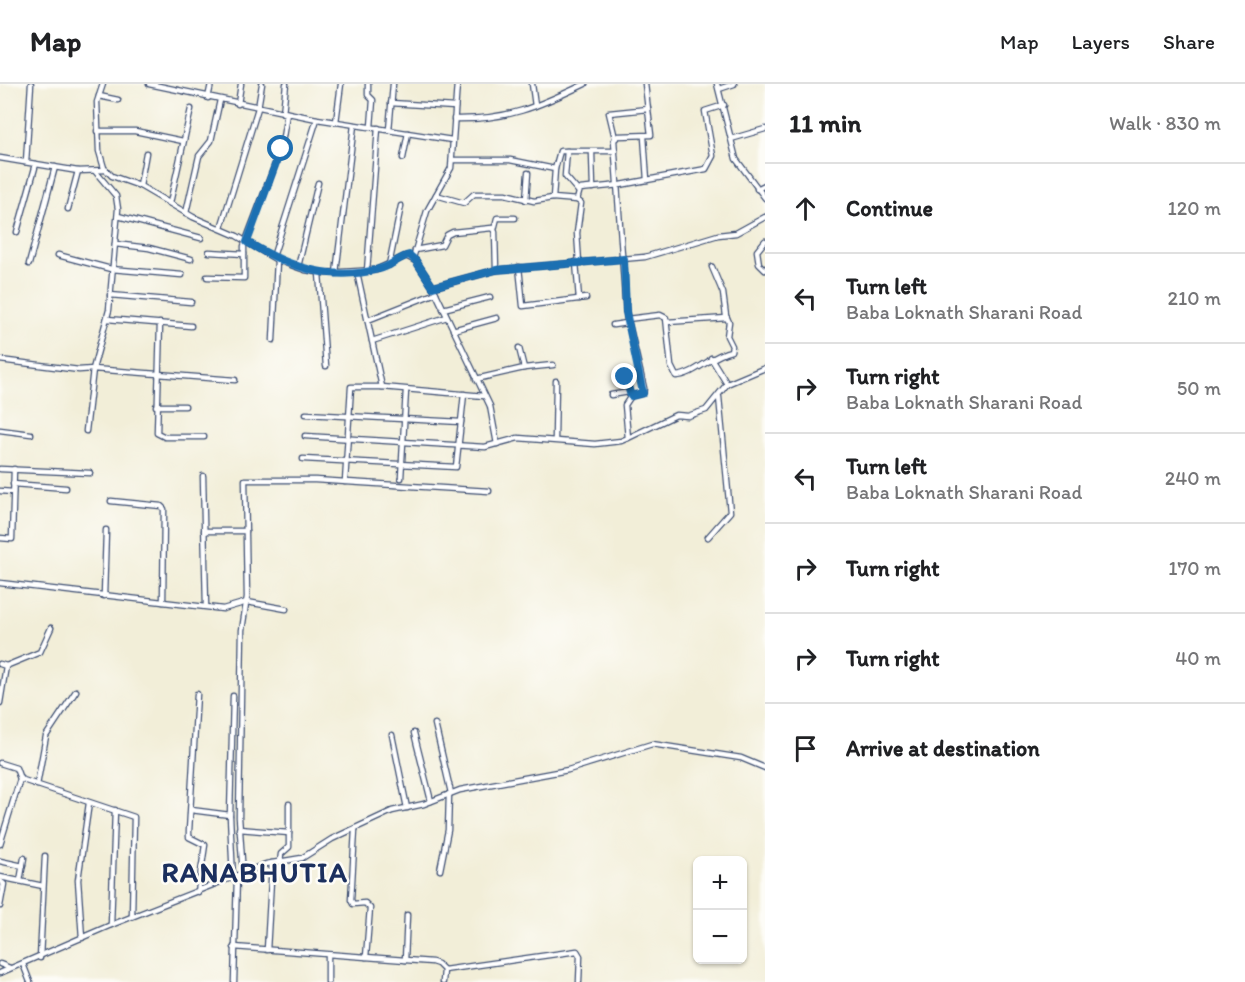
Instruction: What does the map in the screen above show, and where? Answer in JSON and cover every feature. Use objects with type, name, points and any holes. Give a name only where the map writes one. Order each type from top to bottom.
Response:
[{"type":"street","points":[[26,162],[31,84]]},
{"type":"street","points":[[103,84],[99,96],[97,131],[99,154],[106,170],[112,176],[140,186],[186,213],[221,228],[275,258],[319,273],[367,271],[389,266],[406,256],[412,258],[433,287],[490,406],[497,444]]},
{"type":"street","points":[[149,84],[316,119],[452,141]]},
{"type":"street","points":[[186,92],[188,84]]},
{"type":"street","points":[[208,98],[211,84]]},
{"type":"street","points":[[238,104],[241,84]]},
{"type":"street","points":[[221,228],[258,108],[262,84]]},
{"type":"street","points":[[207,277],[244,278],[244,254],[247,242],[283,142],[286,84]]},
{"type":"street","points":[[336,122],[341,84]]},
{"type":"street","points":[[368,84],[368,95],[373,100],[371,127]]},
{"type":"street","points":[[389,130],[393,84]]},
{"type":"street","points":[[412,258],[427,212],[450,171],[457,84]]},
{"type":"street","points":[[532,84],[535,106]]},
{"type":"street","points":[[454,119],[499,118],[535,106],[585,84]]},
{"type":"street","points":[[615,138],[651,135],[645,84]]},
{"type":"street","points":[[734,84],[718,86],[736,159],[756,189],[765,198]]},
{"type":"street","points":[[99,96],[118,100]]},
{"type":"street","points":[[186,213],[199,156],[211,141],[219,100]]},
{"type":"street","points":[[391,103],[455,108]]},
{"type":"street","points":[[578,190],[618,186],[702,170],[709,166],[712,150],[705,114],[707,110],[724,105]]},
{"type":"street","points":[[170,203],[190,109]]},
{"type":"street","points":[[611,395],[643,393],[644,388],[627,321],[615,138],[609,113],[648,109]]},
{"type":"street","points":[[273,340],[275,258],[316,119]]},
{"type":"street","points":[[336,273],[354,124]]},
{"type":"street","points":[[367,271],[378,128]]},
{"type":"street","points":[[731,139],[765,129]]},
{"type":"street","points":[[97,131],[135,131],[183,141]]},
{"type":"street","points":[[403,158],[408,133]]},
{"type":"street","points":[[644,137],[647,180]]},
{"type":"street","points":[[567,151],[565,176],[578,190],[577,200],[581,206],[577,233],[579,299]]},
{"type":"street","points":[[553,198],[558,152],[615,151]]},
{"type":"street","points":[[140,186],[147,153]]},
{"type":"street","points":[[592,153],[593,188]]},
{"type":"street","points":[[0,158],[78,171],[106,170]]},
{"type":"street","points":[[452,160],[510,160],[555,169]]},
{"type":"street","points":[[17,232],[36,164]]},
{"type":"street","points":[[29,264],[55,167]]},
{"type":"street","points":[[68,209],[78,171]]},
{"type":"street","points":[[86,431],[93,369],[107,319],[118,216],[116,196],[95,171]]},
{"type":"street","points":[[526,200],[528,173]]},
{"type":"street","points":[[298,267],[318,183]]},
{"type":"street","points":[[756,189],[765,185]]},
{"type":"street","points":[[436,195],[464,203],[474,194],[505,194],[526,200],[553,198],[577,200]]},
{"type":"street","points":[[389,266],[401,206]]},
{"type":"street","points":[[118,216],[201,238]]},
{"type":"street","points":[[433,287],[496,270],[645,257],[718,235],[736,233],[759,223],[765,217]]},
{"type":"street","points":[[496,270],[494,221],[498,218],[515,218]]},
{"type":"street","points":[[759,223],[765,224]]},
{"type":"street","points":[[415,250],[442,245],[447,235],[453,232],[494,230]]},
{"type":"street","points":[[765,241],[757,251],[759,264],[765,270]]},
{"type":"street","points":[[115,244],[149,248],[191,259]]},
{"type":"street","points":[[209,252],[244,254]]},
{"type":"street","points":[[58,255],[111,268],[182,275]]},
{"type":"street","points":[[519,267],[523,306],[586,298]]},
{"type":"street","points":[[613,325],[660,315],[667,322],[674,375],[685,374],[711,358],[732,350],[727,336],[730,325],[723,293],[712,267]]},
{"type":"street","points":[[357,272],[382,387]]},
{"type":"street","points":[[319,273],[326,366]]},
{"type":"street","points":[[368,320],[436,293]]},
{"type":"street","points":[[110,295],[191,302]]},
{"type":"street","points":[[443,309],[490,297]]},
{"type":"street","points":[[372,341],[447,317]]},
{"type":"street","points":[[453,330],[497,318]]},
{"type":"street","points":[[667,322],[727,318]]},
{"type":"street","points":[[107,319],[191,326]]},
{"type":"street","points":[[160,323],[156,427],[160,436],[204,437]]},
{"type":"street","points":[[519,348],[524,368]]},
{"type":"street","points":[[711,358],[727,384]]},
{"type":"street","points":[[0,360],[80,370],[93,369],[235,380]]},
{"type":"street","points":[[476,379],[524,368],[553,365]]},
{"type":"street","points":[[305,436],[459,443],[485,447],[510,439],[555,439],[595,444],[621,441],[676,415],[688,416],[706,410],[719,397],[727,384],[765,368]]},
{"type":"street","points":[[625,377],[630,394],[625,405],[628,438]]},
{"type":"street","points":[[555,439],[556,381]]},
{"type":"street","points":[[345,482],[351,387],[382,387],[484,396]]},
{"type":"street","points":[[401,478],[406,390]]},
{"type":"street","points":[[303,459],[456,467],[464,394]]},
{"type":"street","points":[[708,537],[730,512],[719,397]]},
{"type":"street","points":[[156,406],[185,406]]},
{"type":"street","points":[[306,414],[461,422]]},
{"type":"street","points":[[0,430],[31,434]]},
{"type":"street","points":[[0,468],[90,472]]},
{"type":"street","points":[[12,539],[14,469]]},
{"type":"street","points":[[203,476],[206,606]]},
{"type":"street","points":[[234,982],[242,630],[247,602],[245,480],[268,478],[489,491]]},
{"type":"street","points":[[13,484],[66,488]]},
{"type":"street","points":[[0,490],[13,492]]},
{"type":"street","points":[[111,501],[161,506],[164,509],[163,602]]},
{"type":"street","points":[[195,528],[246,531]]},
{"type":"street","points":[[104,596],[106,530]]},
{"type":"street","points":[[0,538],[20,540]]},
{"type":"street","points":[[0,583],[223,609],[234,608],[247,602],[286,609]]},
{"type":"street","points":[[0,703],[3,665],[40,652],[51,628]]},
{"type":"street","points":[[37,785],[46,736],[76,691]]},
{"type":"street","points":[[197,694],[189,837],[205,844],[198,892]]},
{"type":"street","points":[[233,696],[230,816],[238,877]]},
{"type":"street","points":[[435,724],[450,796],[440,870]]},
{"type":"street","points":[[414,733],[431,801]]},
{"type":"street","points":[[392,735],[407,808]]},
{"type":"street","points":[[0,973],[132,916],[272,863],[302,858],[332,839],[392,812],[431,801],[568,770],[652,744],[741,758],[765,768]]},
{"type":"street","points":[[0,763],[16,768],[20,779],[0,844]]},
{"type":"street","points":[[20,779],[132,816],[135,820],[132,916]]},
{"type":"street","points":[[82,938],[78,880],[89,803]]},
{"type":"street","points":[[280,862],[282,853],[288,849],[289,804]]},
{"type":"street","points":[[111,924],[115,810]]},
{"type":"street","points":[[190,810],[230,816]]},
{"type":"street","points":[[239,829],[289,833]]},
{"type":"street","points":[[355,830],[351,900],[353,904],[367,904],[370,908],[366,957]]},
{"type":"street","points":[[40,957],[45,856]]},
{"type":"street","points":[[20,881],[24,858]]},
{"type":"street","points":[[0,861],[23,866]]},
{"type":"street","points":[[267,950],[272,863]]},
{"type":"street","points":[[0,879],[43,886]]},
{"type":"street","points":[[0,879],[5,889],[0,906]]},
{"type":"street","points":[[405,960],[407,915]]},
{"type":"street","points":[[234,947],[438,964],[444,970],[443,982]]},
{"type":"street","points":[[444,970],[576,951],[580,956],[579,982]]},
{"type":"street","points":[[328,955],[328,982]]},
{"type":"street","points":[[0,964],[10,968]]},
{"type":"street","points":[[23,964],[30,982]]},
{"type":"district","name":"RANABHUTIA","points":[[255,872]]},
{"type":"route","points":[[281,149],[247,242],[278,260],[296,267],[319,273],[354,273],[380,269],[409,255],[416,261],[433,287],[463,277],[496,270],[624,259],[626,312],[631,341],[644,388],[643,393],[631,396],[625,377]]}]
